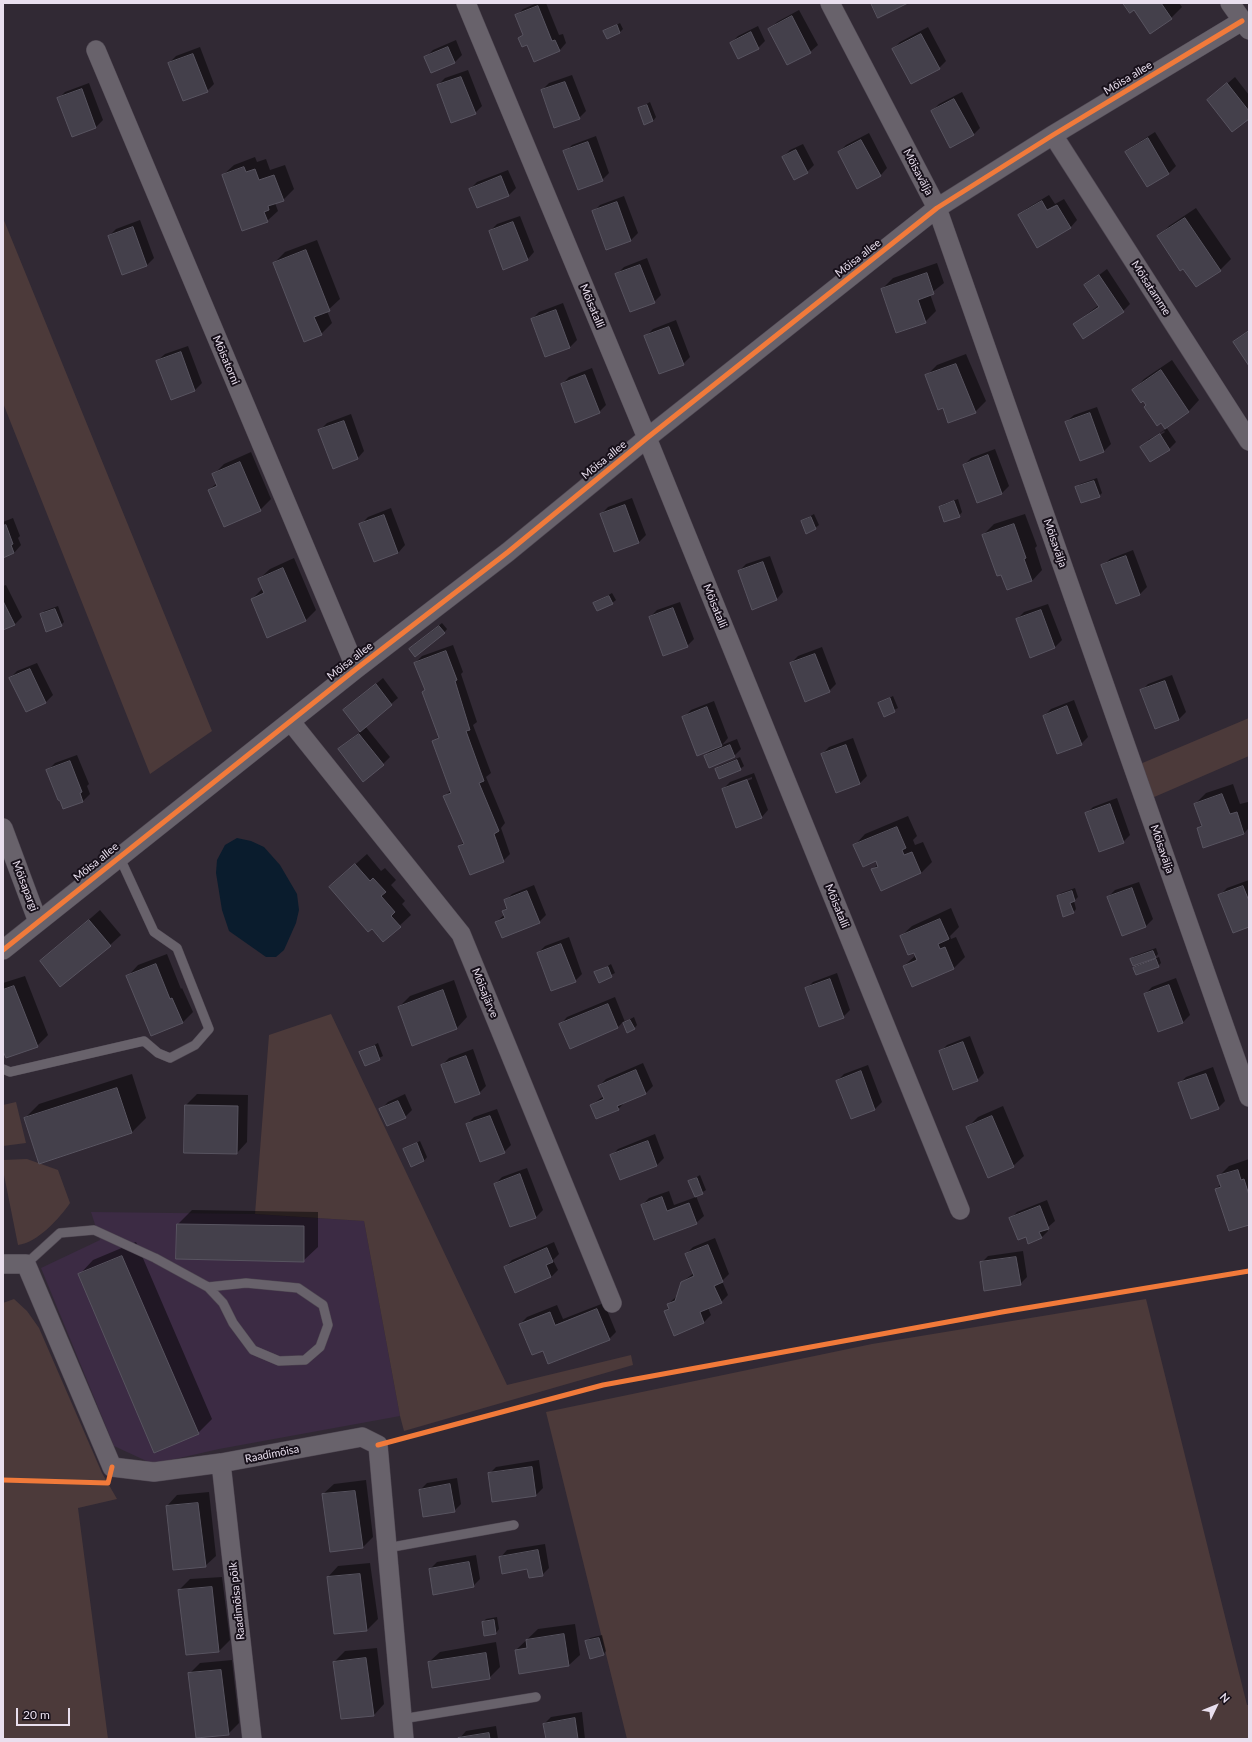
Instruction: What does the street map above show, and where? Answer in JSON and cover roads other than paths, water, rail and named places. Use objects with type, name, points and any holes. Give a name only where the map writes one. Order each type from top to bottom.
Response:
[{"type":"street","name":"Mõisatalli","points":[[466,3],[647,438],[960,1210]]},
{"type":"street","name":"Mõisavälja","points":[[830,3],[937,208],[1249,1097]]},
{"type":"street","points":[[1230,3],[1246,25]]},
{"type":"street","name":"Mõisa allee","points":[[3,950],[119,856],[291,722],[356,669],[508,552],[647,438],[937,208],[1053,135],[1246,25]]},
{"type":"street","name":"Mõisatorni","points":[[96,50],[356,669]]},
{"type":"street","name":"Mõisatamme","points":[[1053,135],[1249,441]]},
{"type":"street","name":"Mõisajärve","points":[[291,722],[461,934],[612,1303]]},
{"type":"street","name":"Mõisapargi","points":[[3,828],[38,922]]},
{"type":"street","points":[[3,1264],[26,1264]]},
{"type":"street","name":"Raadimõisa","points":[[26,1264],[112,1467],[154,1472],[221,1463],[362,1437],[378,1445],[404,1739]]},
{"type":"street","name":"Raadimõisa põik","points":[[221,1463],[252,1739]]},
{"type":"lane","points":[[3,1069],[10,1072],[144,1041],[158,1053],[170,1058],[196,1045],[209,1029],[177,948],[154,932],[119,856]]},
{"type":"lane","points":[[26,1264],[60,1233],[94,1230],[155,1258],[208,1287],[223,1303],[233,1324],[253,1350],[279,1361],[304,1360],[320,1347],[328,1325],[323,1306],[298,1288],[246,1283],[208,1287]]},
{"type":"lane","points":[[387,1548],[514,1525]]},
{"type":"lane","points":[[402,1719],[536,1697]]},
{"type":"water","points":[[237,838],[251,841],[264,847],[280,865],[297,894],[299,910],[296,923],[284,950],[276,957],[266,957],[229,931],[222,910],[216,873],[217,860],[225,845]]}]
